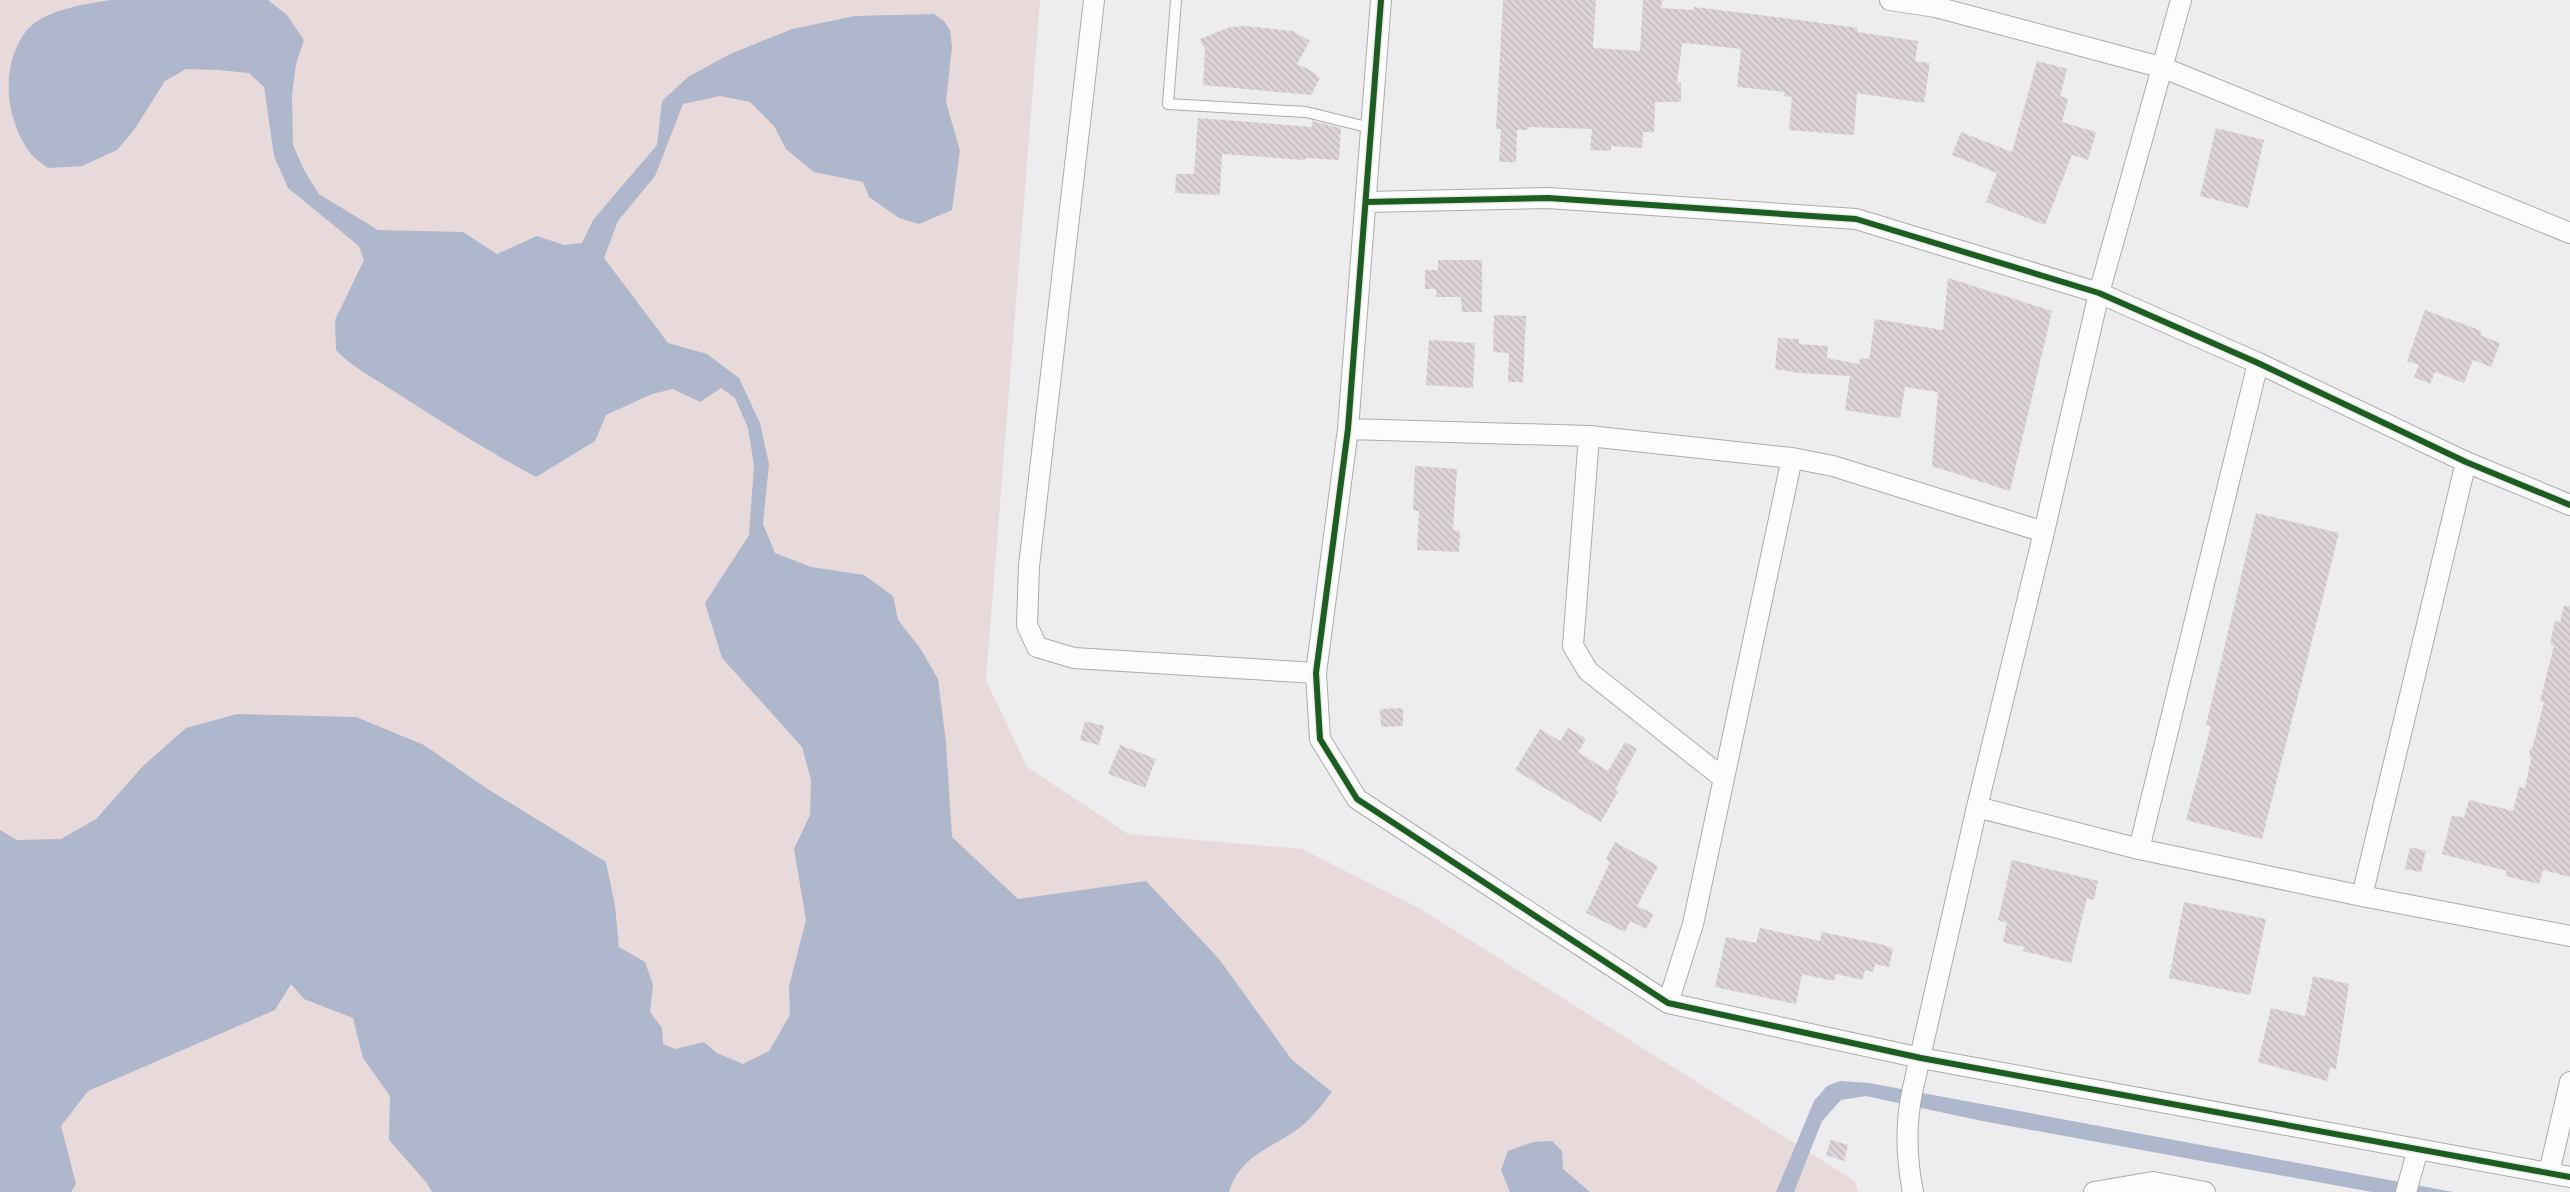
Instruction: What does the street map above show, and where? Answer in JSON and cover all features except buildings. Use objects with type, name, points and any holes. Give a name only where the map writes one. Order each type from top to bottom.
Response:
[{"type":"street","points":[[1094,0],[1029,566],[1027,625],[1037,647],[1074,658],[1316,673]]},
{"type":"street","points":[[1381,0],[1348,429],[1316,673],[1320,739],[1357,799],[1668,1003],[1921,1058],[2570,1177]]},
{"type":"street","points":[[1890,0],[1936,7],[2164,68],[2570,233]]},
{"type":"street","points":[[1913,1192],[1908,1167],[1908,1112],[1913,1088],[1977,807],[2044,532],[2099,293],[2164,68],[2181,0]]},
{"type":"street","points":[[1366,202],[1548,198],[1856,219],[2099,293],[2258,363],[2466,462],[2570,505]]},
{"type":"street","points":[[2139,849],[2258,363]]},
{"type":"street","points":[[1348,429],[1589,436],[1792,458],[1833,466],[2044,532]]},
{"type":"street","points":[[1589,436],[1573,646],[1588,671],[1723,778]]},
{"type":"street","points":[[1668,1003],[1693,924],[1792,458]]},
{"type":"street","points":[[2362,896],[2466,462]]},
{"type":"street","points":[[1977,807],[2139,849],[2362,896],[2570,936]]},
{"type":"street","points":[[2549,1173],[2570,1082]]},
{"type":"street","points":[[2407,1185],[2418,1150]]},
{"type":"street","points":[[2094,1192],[2154,1187],[2205,1192]]},
{"type":"lane","points":[[1176,0],[1168,104],[1306,112],[1371,128]]},
{"type":"shaded area","points":[[0,0],[1040,0],[986,680],[1027,767],[1128,834],[1302,849],[1417,907],[1855,1181],[1858,1192],[0,1192]]},
{"type":"water","points":[[112,0],[268,0],[287,15],[304,40],[296,64],[292,95],[293,145],[304,170],[319,194],[378,230],[463,232],[497,254],[537,236],[564,245],[582,243],[593,220],[657,145],[662,101],[688,77],[730,54],[792,29],[855,16],[934,14],[944,21],[950,30],[952,47],[946,102],[960,151],[952,210],[919,224],[899,218],[869,197],[863,182],[814,172],[786,149],[774,126],[750,102],[720,96],[683,104],[655,176],[618,221],[604,258],[668,343],[707,354],[739,378],[760,423],[769,464],[763,524],[775,553],[811,567],[864,575],[893,596],[898,620],[920,648],[938,679],[946,743],[952,837],[1018,899],[1146,881],[1219,959],[1292,1060],[1332,1092],[1310,1118],[1295,1131],[1247,1162],[1234,1180],[1229,1192],[432,1192],[426,1182],[389,1140],[390,1096],[363,1058],[353,1018],[304,999],[291,984],[275,1010],[88,1091],[61,1126],[76,1184],[71,1192],[0,1192],[0,830],[17,840],[61,839],[96,819],[144,765],[186,728],[237,714],[356,717],[424,745],[486,788],[606,862],[615,906],[619,947],[645,962],[653,985],[650,1012],[662,1028],[663,1044],[675,1049],[704,1042],[717,1053],[743,1064],[769,1051],[790,1015],[789,986],[806,920],[794,849],[810,815],[811,780],[802,747],[722,658],[705,603],[749,535],[754,465],[748,428],[735,398],[721,388],[700,402],[673,389],[652,394],[606,415],[595,441],[536,477],[465,436],[364,372],[336,350],[335,320],[364,260],[359,246],[288,188],[274,156],[264,87],[249,73],[186,69],[165,81],[134,130],[117,150],[82,166],[48,168],[31,154],[15,125],[9,92],[9,75],[12,59],[18,44],[27,30],[44,17],[91,3]]},
{"type":"water","points":[[1840,1081],[1869,1083],[2453,1192],[2372,1192],[1982,1121],[1866,1096],[1841,1100],[1822,1121],[1794,1192],[1776,1192],[1814,1101],[1827,1086]]},
{"type":"water","points":[[1552,1141],[1562,1151],[1563,1169],[1590,1192],[1510,1192],[1501,1170],[1508,1151],[1533,1142]]},
{"type":"cycle path","points":[[1381,0],[1348,429],[1316,673],[1320,739],[1357,799],[1668,1003],[1921,1058],[2570,1177]]},
{"type":"cycle path","points":[[1366,202],[1548,198],[1856,219],[2099,293],[2258,363],[2466,462],[2570,505]]}]
